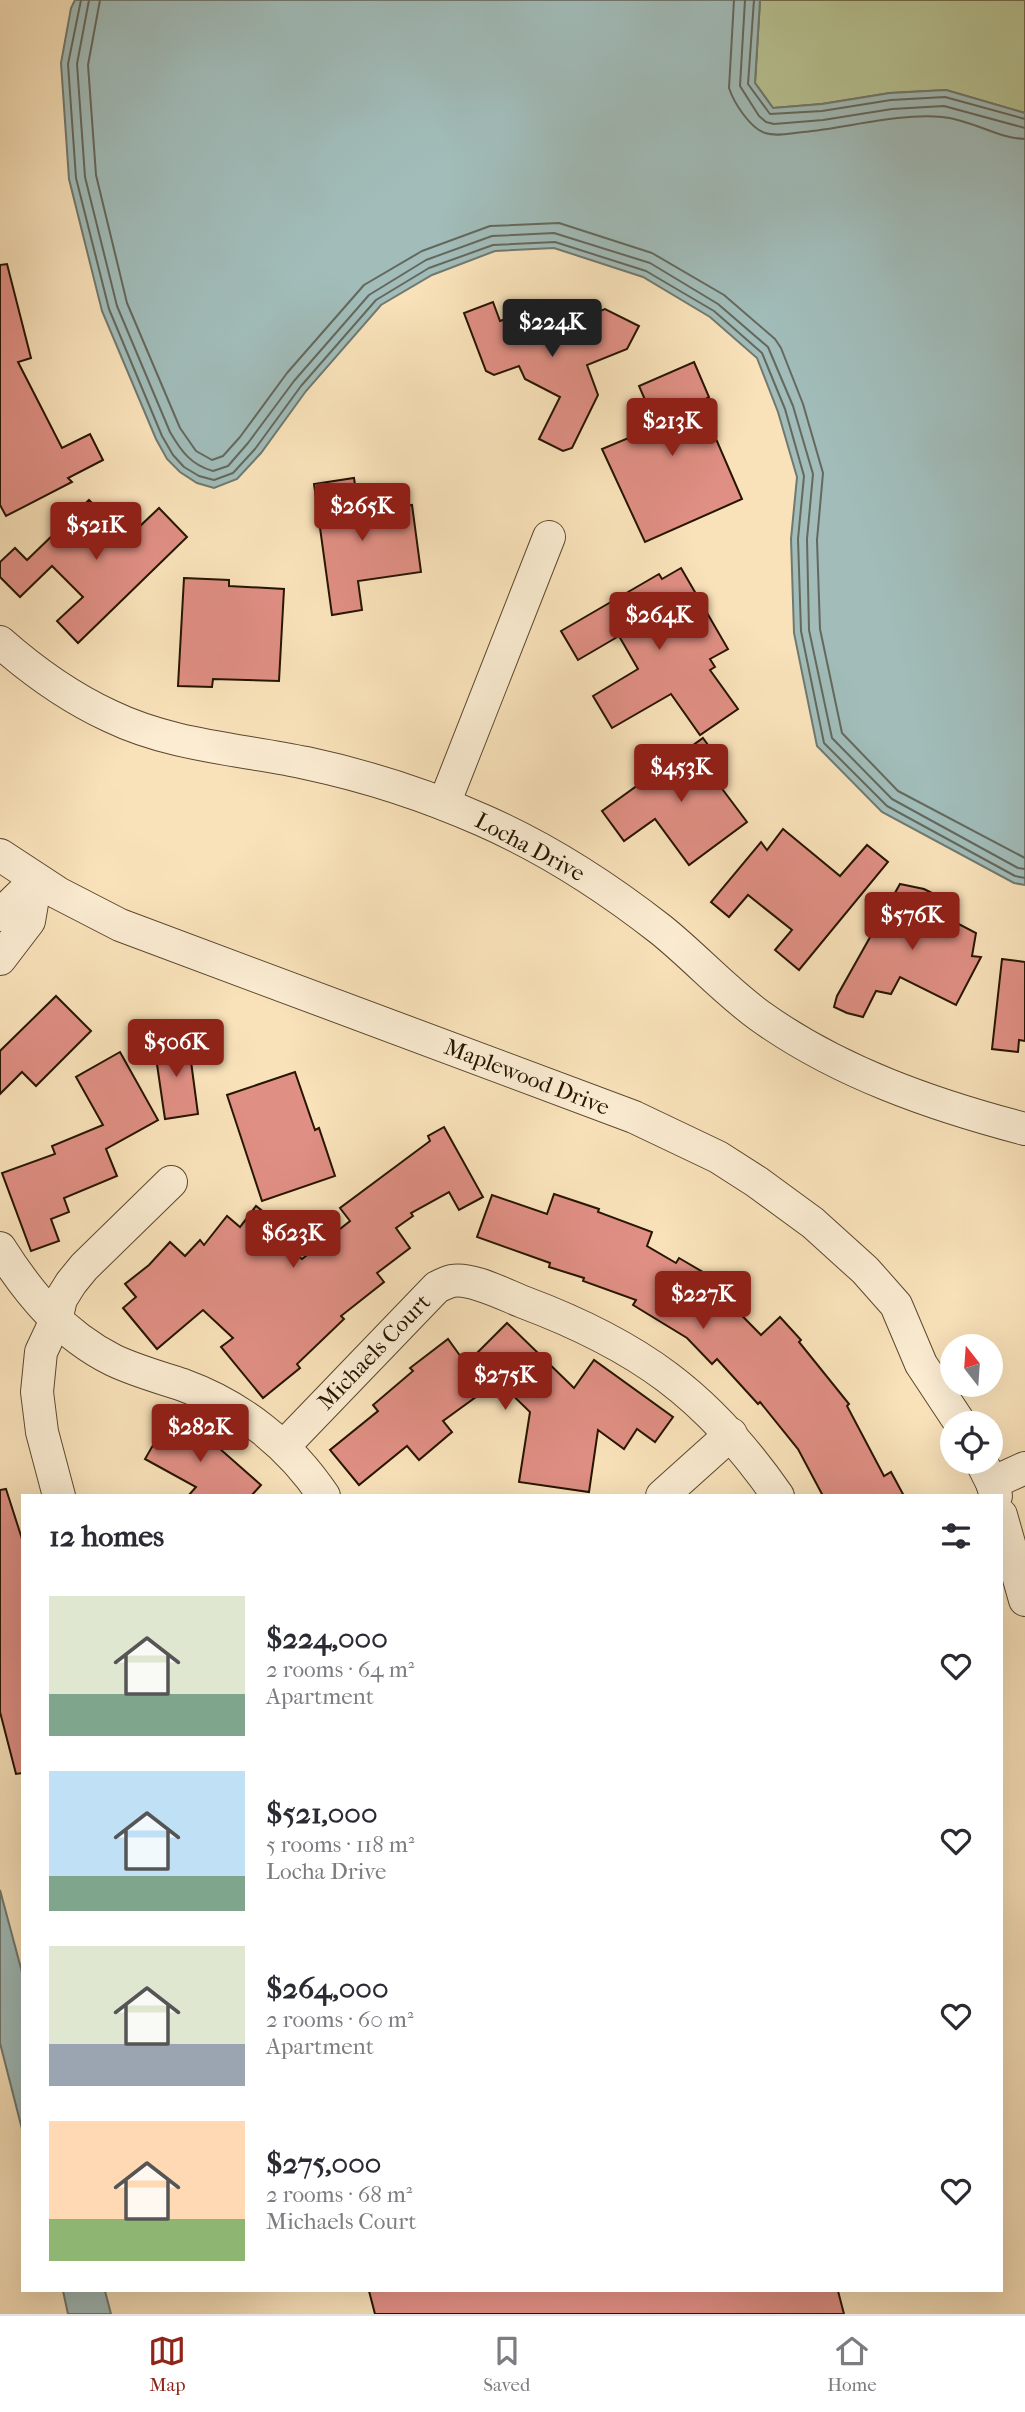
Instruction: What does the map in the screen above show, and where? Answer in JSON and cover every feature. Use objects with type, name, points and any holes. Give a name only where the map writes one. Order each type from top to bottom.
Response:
[{"type":"street","points":[[444,804],[549,537]]},
{"type":"street","name":"Locha Drive","points":[[0,642],[32,670],[62,691],[110,717],[162,736],[197,745],[305,763],[372,779],[485,821],[547,852],[606,889],[661,930],[758,1014],[805,1046],[856,1072],[948,1106],[1025,1129]]},
{"type":"street","name":"Maplewood Drive","points":[[0,855],[36,880],[120,925],[634,1117],[718,1157],[813,1223],[880,1287],[896,1305],[921,1364],[952,1411]]},
{"type":"street","points":[[0,915],[36,880]]},
{"type":"street","points":[[0,959],[29,921],[36,880]]},
{"type":"street","points":[[58,1494],[42,1432],[37,1392],[41,1352],[56,1320],[61,1300],[84,1267],[171,1182]]},
{"type":"street","points":[[0,1248],[20,1280],[56,1320],[78,1339],[111,1359],[185,1386],[238,1412],[284,1447],[323,1494]]},
{"type":"street","name":"Michaels Court","points":[[284,1447],[437,1287],[453,1280],[471,1282],[560,1315],[624,1347],[672,1379],[701,1404],[731,1434],[776,1494]]},
{"type":"street","points":[[664,1494],[731,1434]]},
{"type":"street","points":[[990,1480],[1025,1468]]},
{"type":"street","points":[[1003,1522],[1025,1600]]},
{"type":"green space","points":[[760,0],[1025,0],[1025,113],[946,90],[890,93],[822,104],[773,108],[755,83]]},
{"type":"water","points":[[75,0],[760,0],[755,83],[773,108],[822,104],[890,93],[946,90],[1025,113],[1025,885],[1014,883],[882,812],[817,746],[794,633],[791,539],[797,477],[778,412],[757,358],[710,317],[643,277],[554,248],[495,251],[432,275],[381,305],[306,391],[261,453],[237,479],[214,488],[197,483],[180,472],[167,459],[156,439],[102,311],[69,179],[61,63],[71,8]]},
{"type":"water","points":[[0,1890],[21,1969],[21,2125],[0,2043]]},
{"type":"water","points":[[63,2292],[105,2292],[111,2314],[68,2314]]},
{"type":"building","points":[[7,264],[31,358],[18,362],[62,448],[90,434],[103,460],[68,478],[72,482],[6,516],[0,505],[0,265]]},
{"type":"building","points":[[493,302],[500,321],[514,316],[521,319],[535,314],[559,326],[605,309],[639,326],[627,349],[587,365],[598,395],[572,448],[563,451],[539,439],[560,397],[525,379],[519,366],[494,375],[486,371],[464,313]]},
{"type":"building","points":[[694,362],[709,397],[700,402],[742,499],[645,542],[602,449],[643,432],[633,408],[646,402],[639,386]]},
{"type":"building","points":[[354,478],[359,513],[412,505],[421,572],[358,581],[362,610],[332,615],[314,484]]},
{"type":"building","points":[[89,500],[118,529],[130,518],[139,527],[159,508],[187,537],[78,643],[57,621],[83,597],[52,566],[20,597],[0,577],[0,562],[15,548],[27,560]]},
{"type":"building","points":[[681,568],[728,649],[710,659],[715,667],[710,670],[738,709],[700,735],[671,694],[612,728],[593,696],[638,669],[619,636],[578,660],[561,631],[659,574],[662,579]]},
{"type":"building","points":[[184,578],[229,580],[229,586],[284,589],[279,681],[213,679],[212,687],[178,686]]},
{"type":"building","points":[[703,738],[726,770],[714,778],[747,822],[689,865],[655,819],[624,841],[602,811]]},
{"type":"building","points":[[783,829],[840,876],[867,845],[888,862],[799,970],[775,950],[792,930],[748,895],[729,917],[711,902],[761,842],[767,850]]},
{"type":"building","points":[[900,884],[955,900],[951,920],[976,933],[972,956],[981,957],[956,1005],[900,977],[891,994],[876,991],[863,1017],[834,1007],[837,996]]},
{"type":"building","points":[[1002,959],[1025,962],[1025,1041],[1019,1040],[1018,1052],[992,1049]]},
{"type":"building","points":[[56,996],[91,1031],[36,1086],[22,1072],[0,1094],[0,1051]]},
{"type":"building","points":[[188,1039],[198,1114],[165,1119],[154,1044]]},
{"type":"building","points":[[120,1052],[158,1120],[106,1149],[117,1176],[64,1198],[69,1212],[51,1219],[59,1241],[31,1251],[2,1173],[55,1154],[52,1146],[103,1125],[76,1077]]},
{"type":"building","points":[[295,1072],[315,1130],[319,1128],[335,1176],[262,1201],[227,1095]]},
{"type":"building","points":[[444,1127],[483,1197],[459,1210],[449,1192],[411,1213],[413,1216],[396,1228],[410,1248],[377,1273],[384,1282],[341,1316],[344,1319],[297,1364],[300,1368],[263,1398],[221,1347],[233,1338],[203,1310],[157,1349],[123,1308],[136,1297],[125,1284],[149,1265],[170,1242],[185,1256],[200,1240],[204,1245],[227,1216],[240,1227],[256,1206],[279,1224],[271,1235],[302,1259],[350,1221],[340,1208],[430,1141],[428,1136]]},
{"type":"building","points":[[554,1194],[599,1209],[598,1212],[652,1232],[647,1246],[676,1263],[679,1258],[708,1275],[705,1278],[761,1335],[780,1317],[801,1340],[799,1342],[849,1404],[847,1406],[884,1476],[891,1472],[903,1494],[822,1494],[798,1449],[760,1402],[758,1404],[717,1359],[712,1364],[687,1338],[633,1305],[636,1300],[583,1281],[584,1278],[549,1267],[550,1263],[477,1237],[492,1195],[547,1214]]},
{"type":"building","points":[[507,1323],[574,1388],[594,1360],[673,1417],[655,1442],[637,1429],[624,1449],[598,1430],[589,1492],[519,1482],[530,1412],[498,1381],[443,1421],[452,1432],[419,1460],[407,1446],[359,1485],[330,1450],[378,1411],[373,1405],[413,1371],[410,1368],[448,1339],[466,1364]]},
{"type":"building","points":[[168,1419],[219,1448],[261,1485],[253,1494],[190,1494],[196,1487],[145,1459]]},
{"type":"building","points":[[6,1489],[21,1536],[21,1773],[16,1774],[0,1712],[0,1490]]},
{"type":"building","points":[[369,2292],[838,2292],[844,2314],[375,2314]]}]
